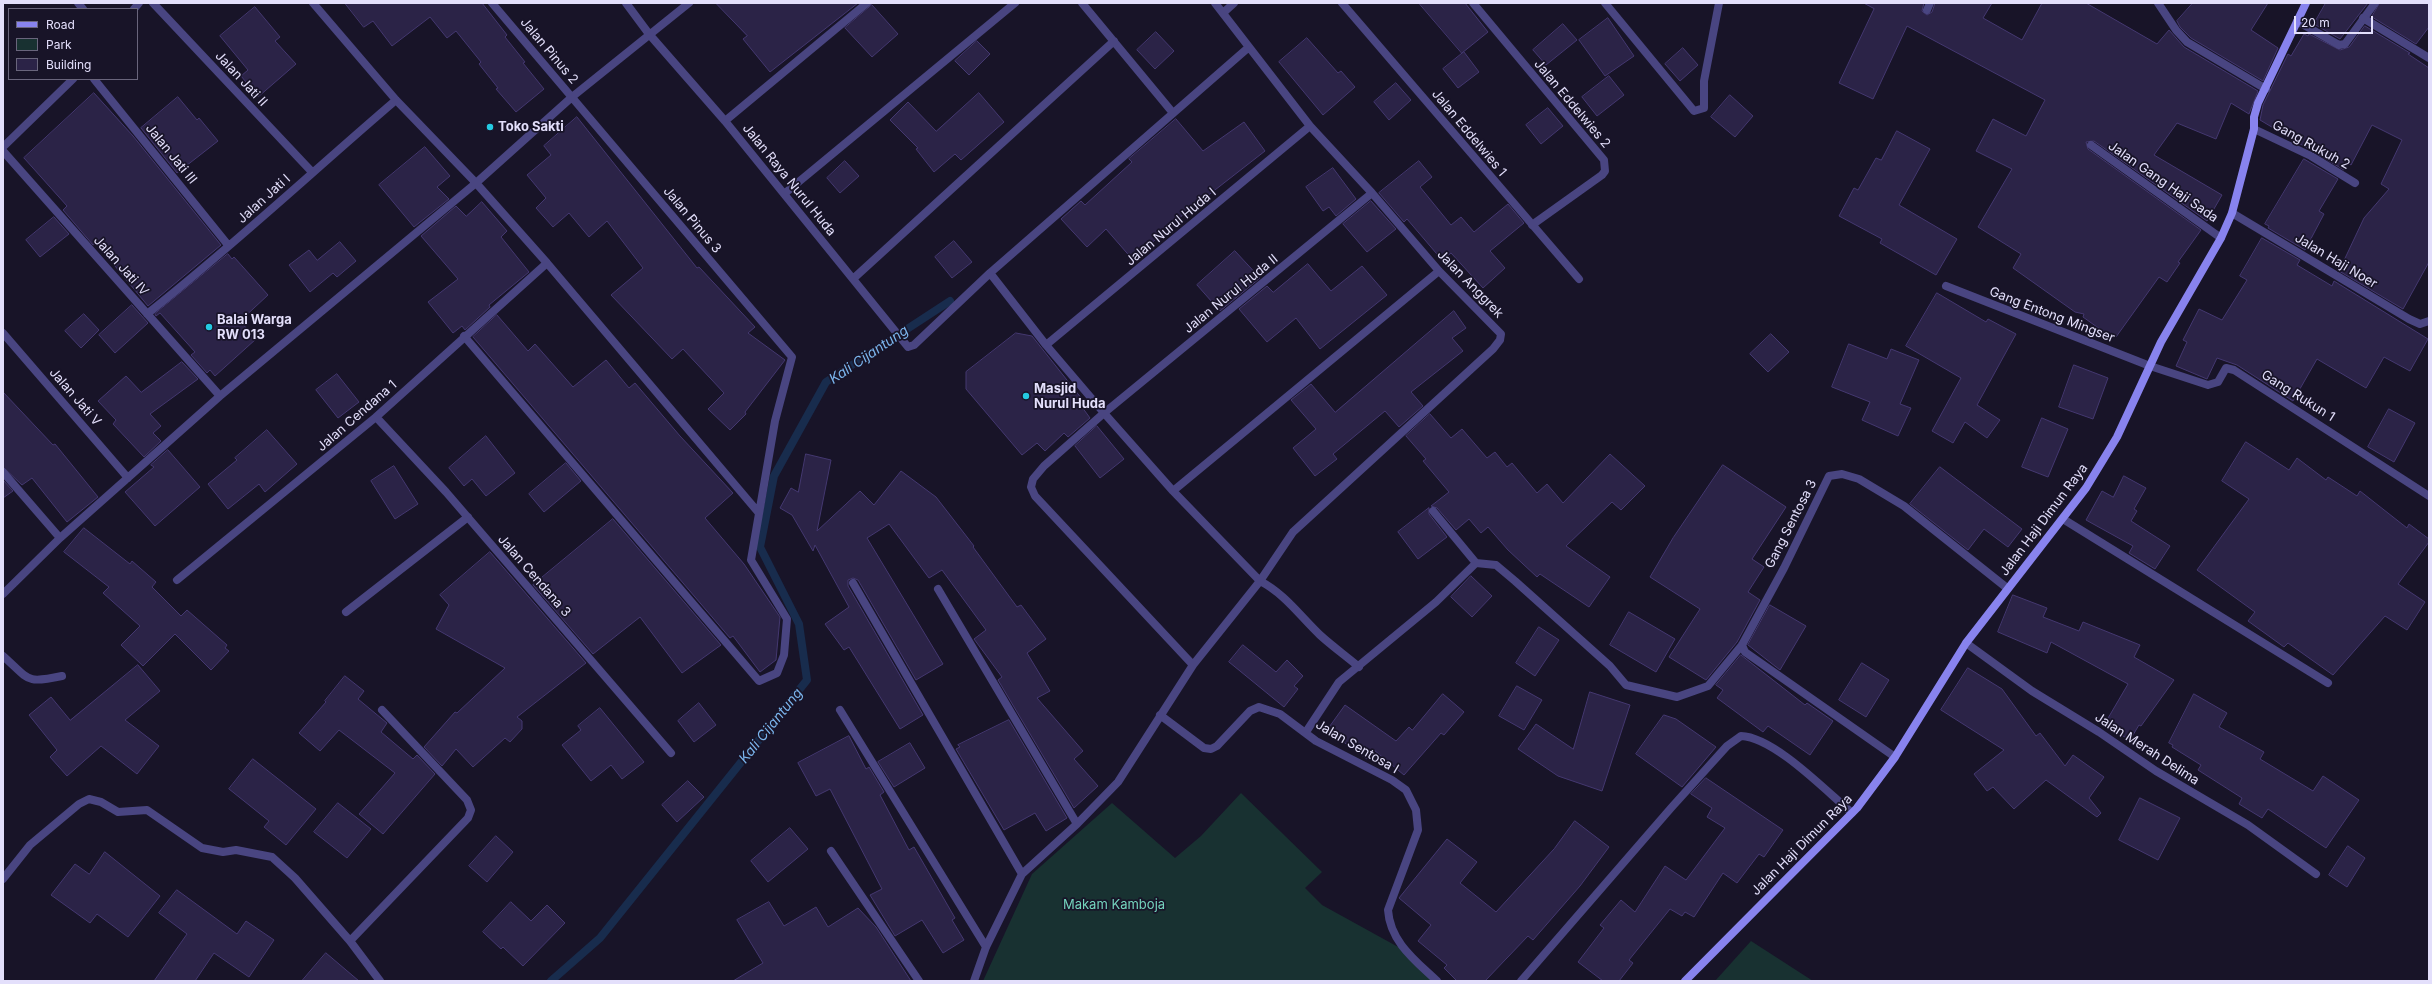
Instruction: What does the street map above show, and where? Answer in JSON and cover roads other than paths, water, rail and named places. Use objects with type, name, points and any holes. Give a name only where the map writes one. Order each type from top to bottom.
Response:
[{"type":"street","name":"Jalan Jati II","points":[[153,3],[312,172]]},
{"type":"street","points":[[313,3],[396,100],[476,182],[758,512],[751,560],[787,619],[784,655],[777,673],[760,681],[464,336]]},
{"type":"street","name":"Jalan Pinus 2","points":[[492,3],[572,97]]},
{"type":"street","name":"Jalan Raya Nurul Huda","points":[[626,3],[649,34],[725,120],[906,344],[910,347],[914,345],[990,273]]},
{"type":"street","points":[[3,594],[60,538],[220,396],[476,182],[572,97],[689,3]]},
{"type":"street","points":[[725,120],[867,3]]},
{"type":"street","points":[[784,194],[1015,3]]},
{"type":"street","points":[[1082,3],[1173,113]]},
{"type":"street","name":"Jalan Anggrek","points":[[1215,3],[1310,126],[1372,193],[1439,270],[1501,334],[1500,340],[1493,349],[1293,532],[1260,581]]},
{"type":"street","points":[[1223,13],[1234,3]]},
{"type":"street","name":"Jalan Eddelwies 1","points":[[1342,3],[1579,279]]},
{"type":"street","name":"Jalan Eddelwies 2","points":[[1473,3],[1604,160],[1605,166],[1602,175],[1532,225]]},
{"type":"street","points":[[1605,3],[1694,111],[1704,108],[1704,81],[1720,3]]},
{"type":"street","points":[[2158,3],[2176,30],[2187,42],[2266,89]]},
{"type":"street","name":"Jalan Haji Dimun Raya","points":[[1685,981],[1852,813],[1895,757],[1966,643],[2007,588],[2086,488],[2117,437],[2161,342],[2221,238],[2232,213],[2254,130],[2254,117],[2306,3]]},
{"type":"street","points":[[2297,21],[2339,45],[2345,44],[2375,3]]},
{"type":"street","points":[[2364,18],[2429,58]]},
{"type":"street","points":[[854,278],[1114,41]]},
{"type":"street","points":[[1249,47],[990,273],[1046,345],[1173,491],[1260,581],[1273,588],[1288,601],[1320,635],[1359,667]]},
{"type":"street","points":[[3,146],[72,80]]},
{"type":"street","name":"Jalan Jati III","points":[[95,80],[228,244]]},
{"type":"street","name":"Jalan Pinus 3","points":[[572,97],[792,360],[775,421],[758,512]]},
{"type":"street","name":"Jalan Jati I","points":[[147,314],[228,244],[255,224],[312,172],[396,100]]},
{"type":"street","name":"Jalan Nurul Huda I","points":[[1046,345],[1310,126]]},
{"type":"street","name":"Gang Rukuh 2","points":[[2254,130],[2311,156],[2355,183]]},
{"type":"street","name":"Jalan Gang Haji Sada","points":[[2091,145],[2221,238]]},
{"type":"street","name":"Jalan Jati IV","points":[[3,152],[220,396]]},
{"type":"street","name":"Jalan Nurul Huda II","points":[[1193,665],[1035,496],[1032,487],[1033,479],[1044,466],[1104,413],[1372,193]]},
{"type":"street","name":"Jalan Haji Noer","points":[[2232,213],[2409,319],[2420,324],[2429,321]]},
{"type":"street","name":"Jalan Cendana 1","points":[[177,580],[376,417],[546,263]]},
{"type":"street","points":[[1173,491],[1439,270]]},
{"type":"street","name":"Gang Entong Mingser","points":[[1946,286],[2150,366]]},
{"type":"street","name":"Jalan Jati V","points":[[3,332],[128,478]]},
{"type":"street","name":"Gang Rukun 1","points":[[2150,366],[2208,385],[2218,382],[2226,368],[2234,370],[2429,496]]},
{"type":"street","name":"Jalan Cendana 3","points":[[376,417],[468,517],[671,753]]},
{"type":"street","points":[[3,472],[60,538]]},
{"type":"street","name":"Gang Sentosa 3","points":[[1742,645],[1784,568],[1829,476],[1842,474],[1860,479],[1904,506],[1967,559],[2007,588]]},
{"type":"street","points":[[1433,511],[1476,563],[1496,565],[1515,580],[1610,666],[1626,685],[1678,697],[1708,686],[1742,645],[1745,652],[1895,757]]},
{"type":"street","points":[[346,612],[468,517]]},
{"type":"street","points":[[2063,519],[2328,683]]},
{"type":"street","points":[[1306,732],[1339,682],[1436,602],[1476,563]]},
{"type":"street","points":[[974,981],[986,948],[1022,874],[1077,824],[1118,782],[1193,665],[1260,581]]},
{"type":"street","points":[[853,583],[1022,874]]},
{"type":"street","points":[[938,589],[1077,824]]},
{"type":"street","name":"Jalan Merah Delima","points":[[1966,643],[2032,691],[2099,732],[2156,771],[2248,825],[2316,874]]},
{"type":"street","points":[[3,656],[27,678],[34,682],[62,676]]},
{"type":"street","name":"Jalan Sentosa I","points":[[1160,715],[1204,748],[1211,749],[1217,746],[1250,711],[1259,707],[1280,714],[1328,747],[1392,780],[1406,790],[1416,810],[1418,830],[1388,910],[1389,920],[1404,951],[1438,981]]},
{"type":"street","points":[[350,941],[468,818],[471,810],[467,800],[382,710]]},
{"type":"street","points":[[840,710],[986,948]]},
{"type":"street","points":[[1521,981],[1671,808],[1727,746],[1741,736],[1752,736],[1769,744],[1852,813]]},
{"type":"street","points":[[3,879],[30,845],[79,804],[89,799],[95,800],[118,812],[147,810],[202,848],[223,852],[236,850],[272,857],[295,878],[350,941],[380,981]]},
{"type":"street","points":[[831,851],[919,981]]},
{"type":"waterway","name":"Kali Cijantung","points":[[551,981],[600,938],[807,680],[799,624],[760,547],[774,476],[826,382],[950,301]]},
{"type":"place","name":"Toko Sakti","points":[[490,127]]},
{"type":"place","name":"Balai Warga RW 013","points":[[209,327]]},
{"type":"place","name":"Masjid Nurul Huda","points":[[1026,396]]},
{"type":"park label","name":"Makam Kamboja","points":[[1114,905]]}]
